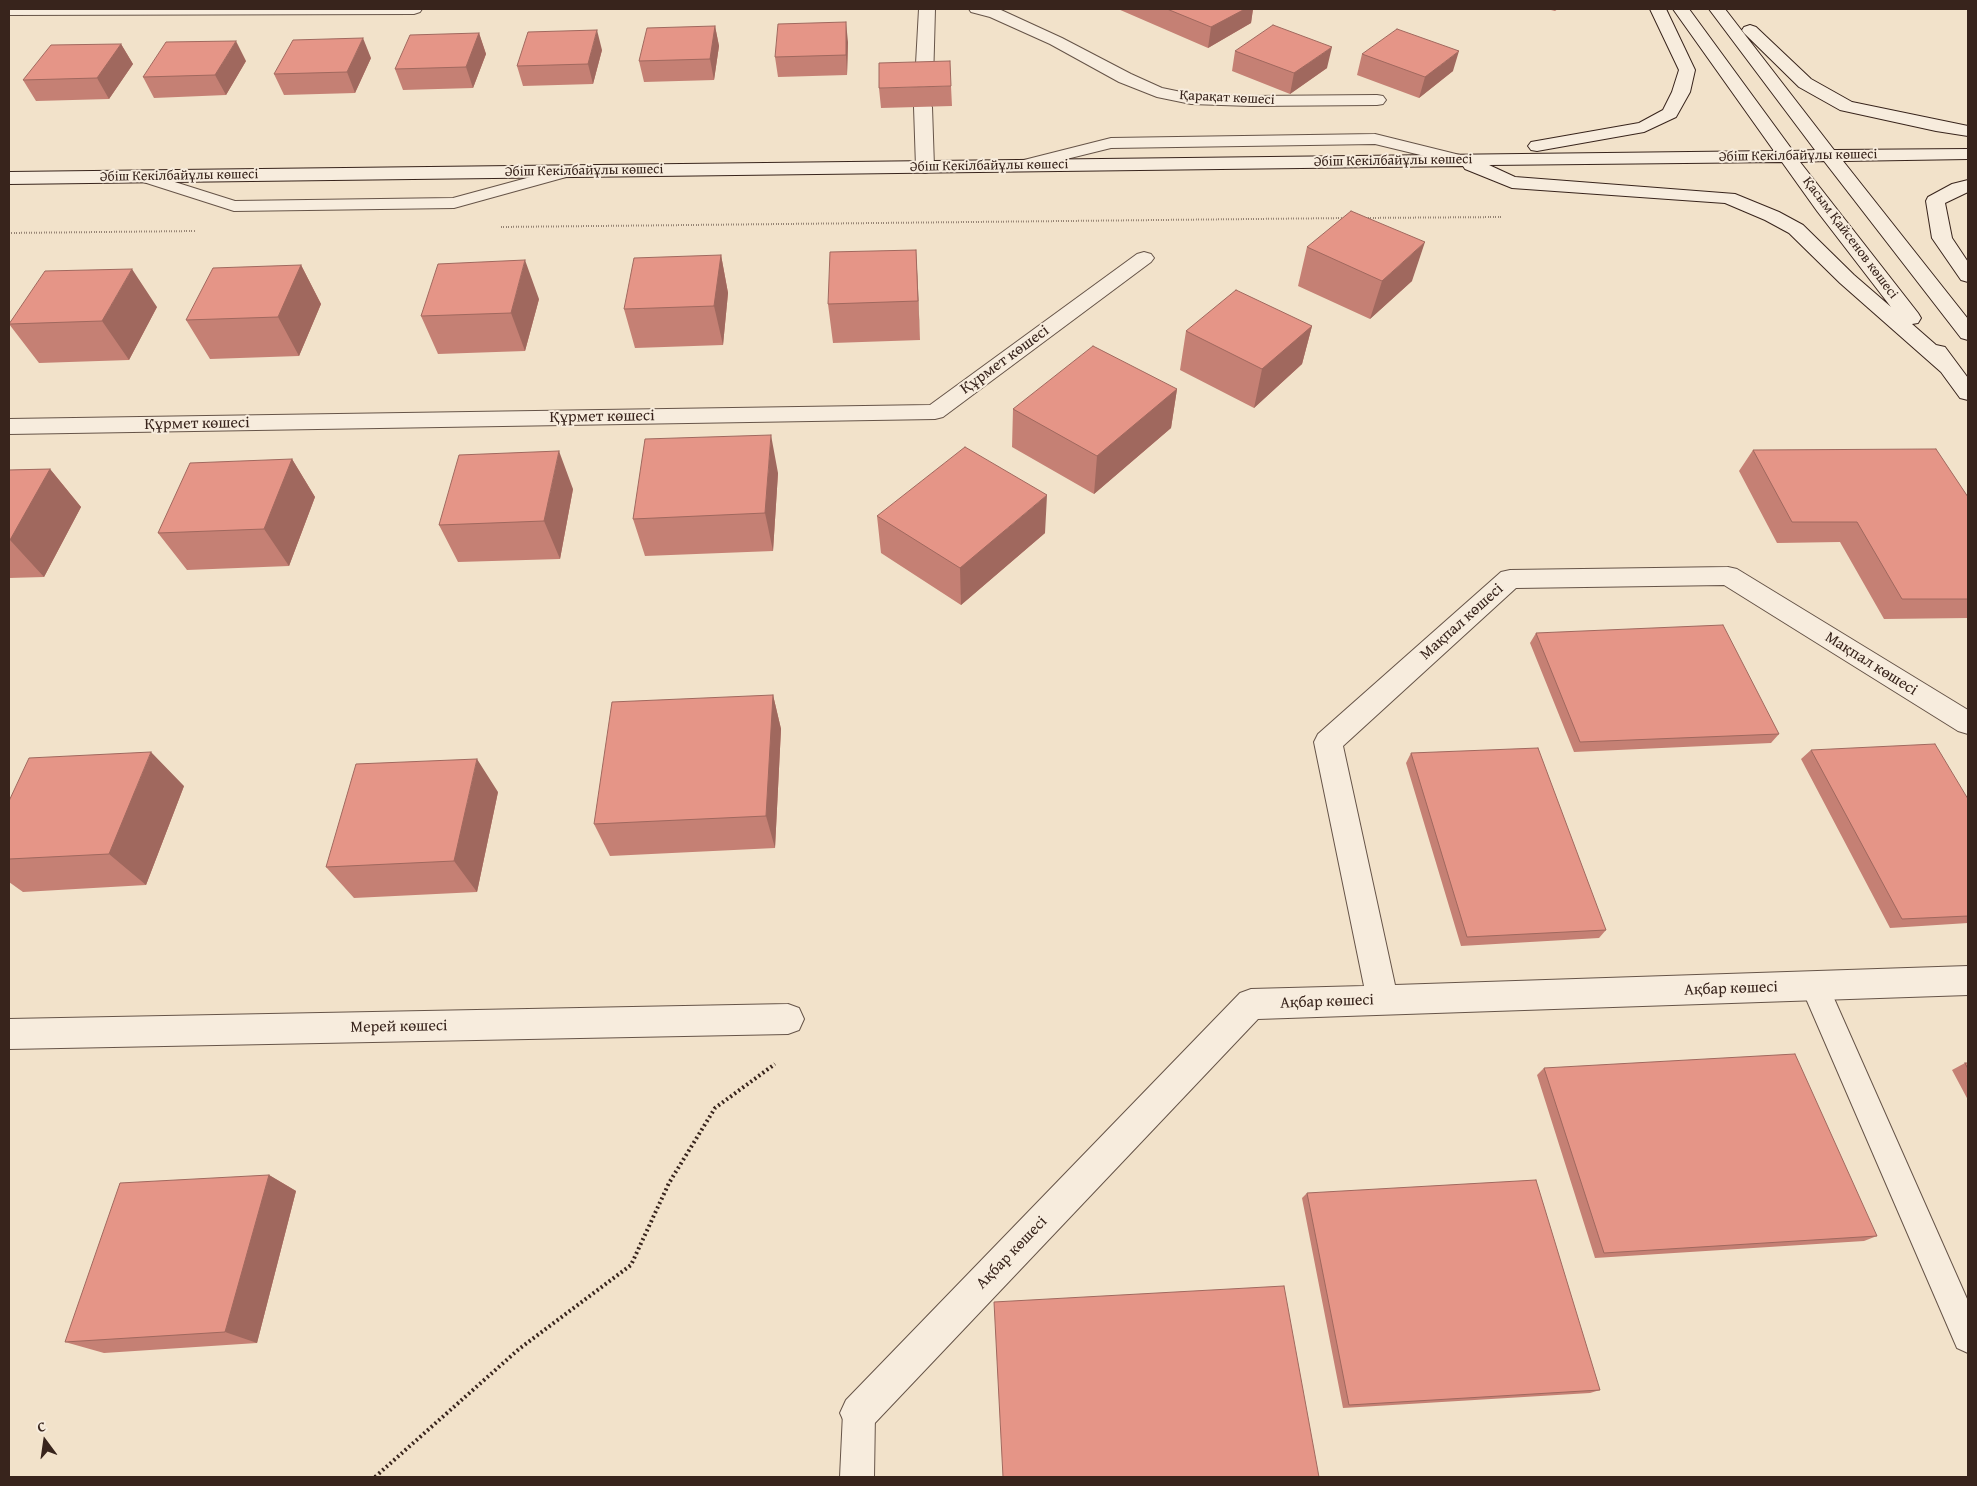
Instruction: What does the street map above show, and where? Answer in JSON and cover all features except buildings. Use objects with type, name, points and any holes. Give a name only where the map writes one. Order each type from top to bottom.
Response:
[{"type":"street","points":[[9,10],[414,9]]},
{"type":"street","points":[[924,82],[927,9]]},
{"type":"street","name":"Қарақат көшесі","points":[[977,9],[995,13],[1056,40],[1125,78],[1158,92],[1191,99],[1251,101],[1377,100]]},
{"type":"street","points":[[1462,160],[1644,127],[1670,113],[1682,92],[1688,70],[1658,9]]},
{"type":"street","name":"Қасым Қайсенов көшесі","points":[[1681,9],[1824,207],[1968,393]]},
{"type":"street","points":[[1717,9],[1968,333]]},
{"type":"street","points":[[1726,9],[1805,83],[1846,106],[1936,126],[1968,131]]},
{"type":"street","points":[[923,107],[925,167]]},
{"type":"street","name":"Әбіш Кекілбайұлы көшесі","points":[[9,178],[1968,154]]},
{"type":"street","points":[[1462,160],[1512,182],[1728,198],[1772,216],[1796,229],[1847,279],[1948,367]]},
{"type":"street","points":[[1968,186],[1959,188],[1936,201],[1942,238],[1968,276]]},
{"type":"street","name":"Құрмет көшесі","points":[[9,428],[935,412],[1144,258]]},
{"type":"street","name":"Мақпал көшесі","points":[[1383,1000],[1328,742],[1510,579],[1728,576],[1968,724]]},
{"type":"street","name":"Ақбар көшесі","points":[[859,1413],[1251,1004],[1968,981]]},
{"type":"street","name":"Мерей көшесі","points":[[9,1034],[788,1019]]},
{"type":"lane","points":[[140,176],[234,206],[454,203],[572,171]]},
{"type":"lane","points":[[1815,987],[1968,1337]]},
{"type":"lane","points":[[857,1477],[859,1413]]},
{"type":"path","points":[[1361,218],[1510,217]]},
{"type":"path","points":[[496,227],[1351,218]]},
{"type":"path","points":[[9,234],[198,231]]},
{"type":"path","points":[[376,1477],[519,1348],[631,1265],[669,1183],[715,1108],[803,1043],[807,1029],[788,1019]]}]
